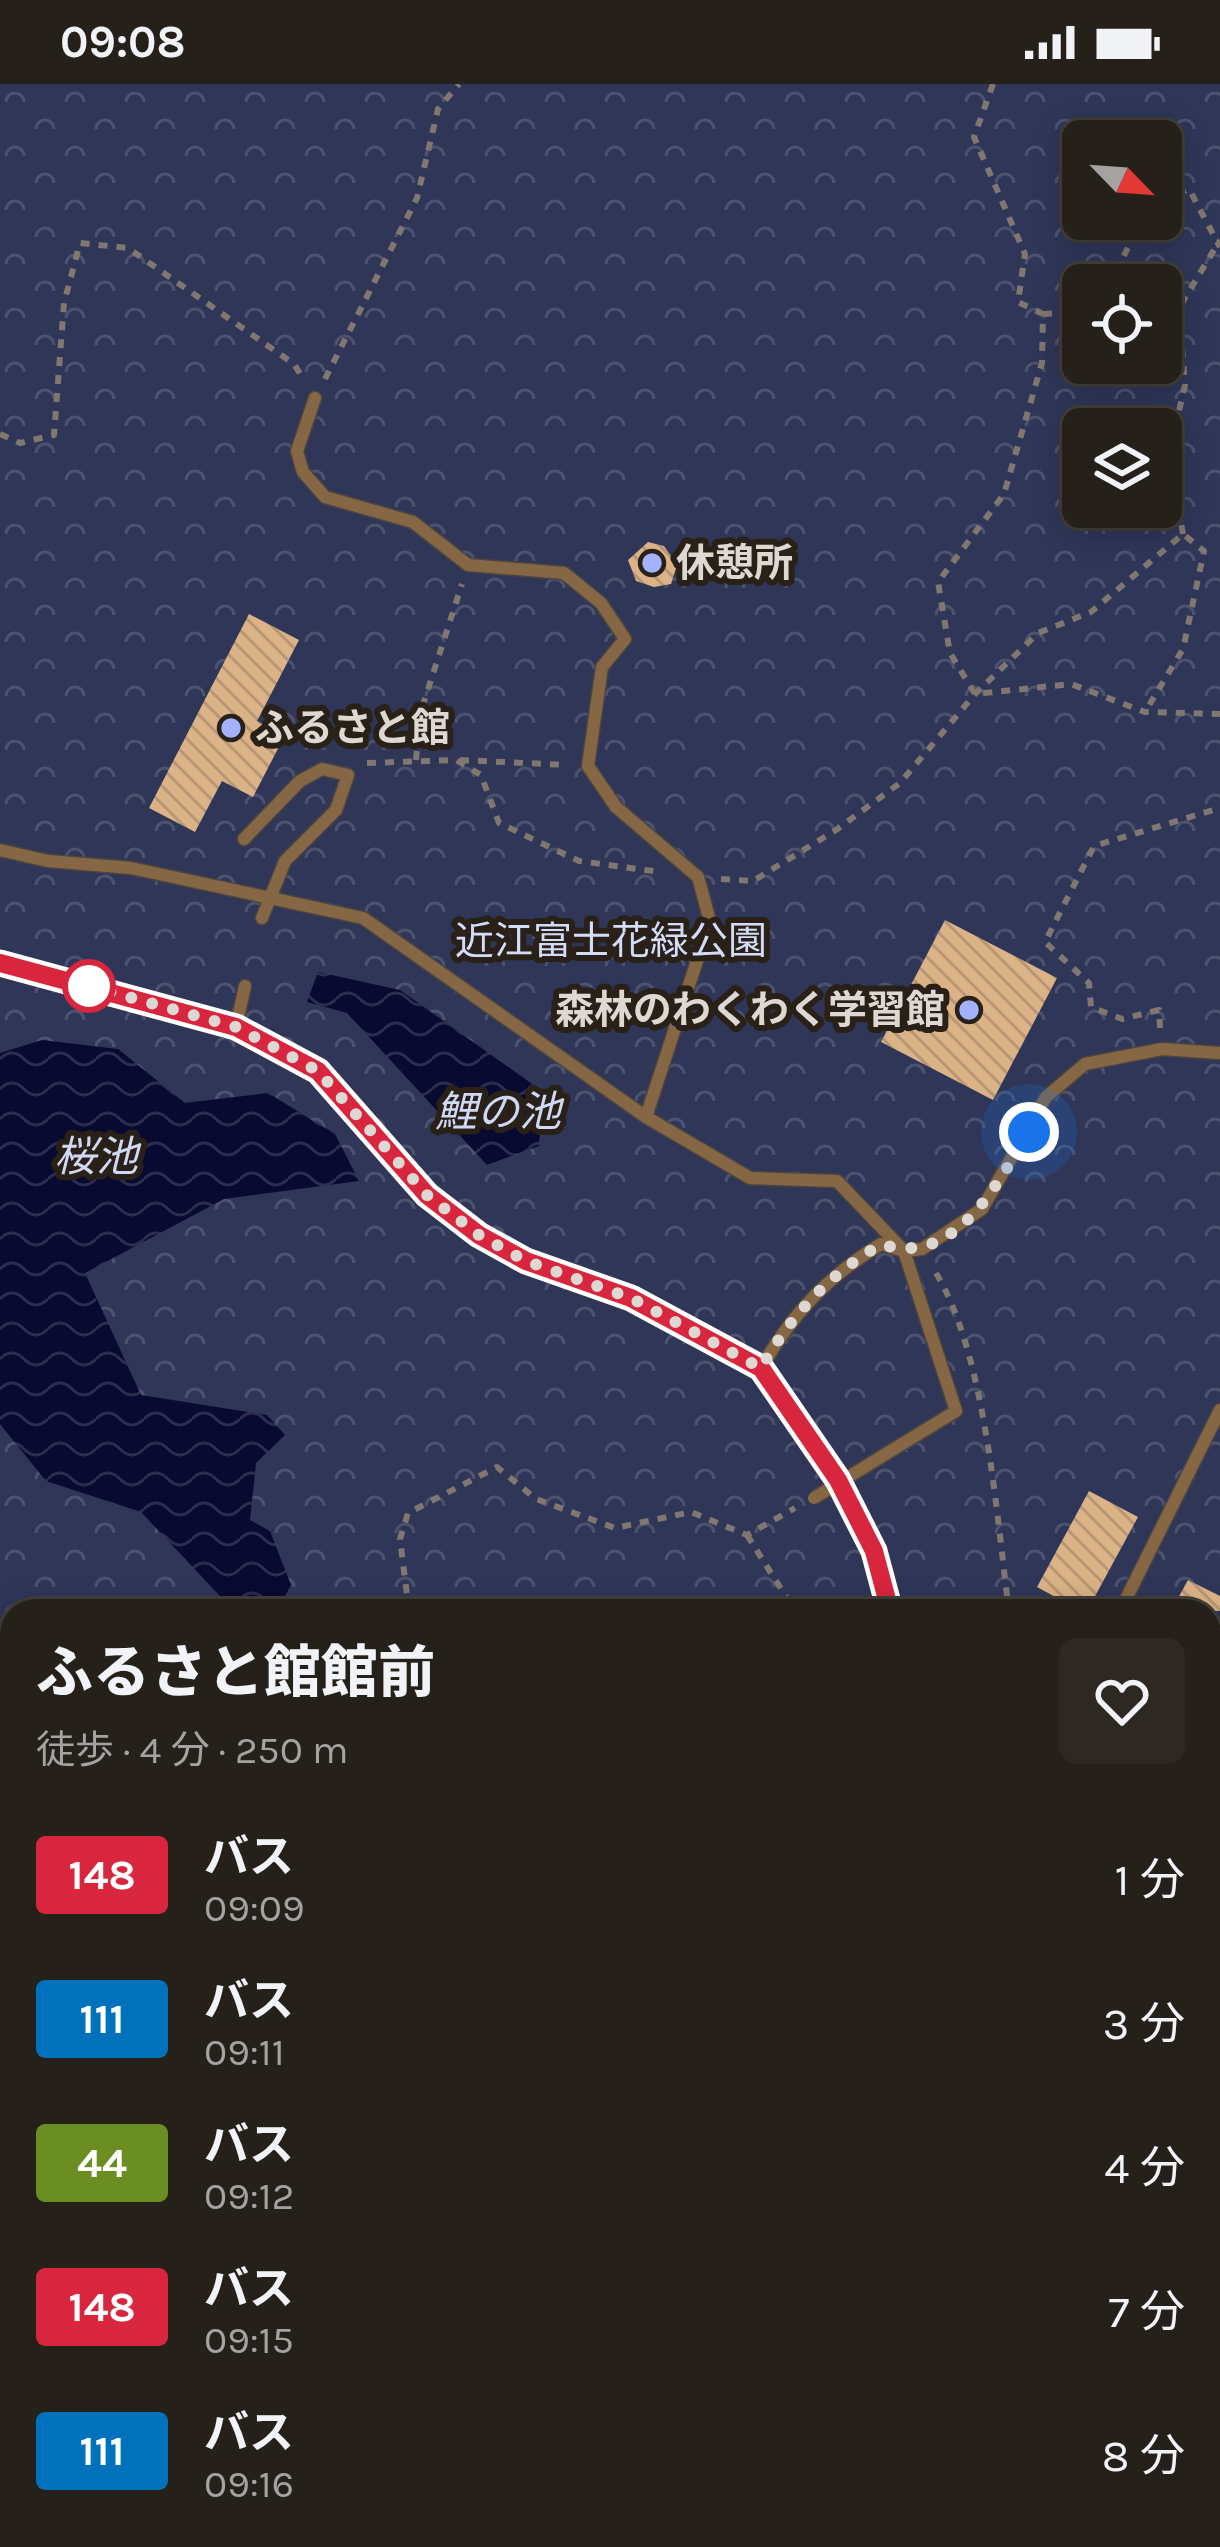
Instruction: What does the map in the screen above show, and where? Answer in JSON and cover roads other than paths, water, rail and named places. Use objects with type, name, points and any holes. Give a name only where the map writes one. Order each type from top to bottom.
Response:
[{"type":"main road","points":[[0,963],[236,1027],[318,1071],[427,1195],[479,1235],[526,1261],[631,1298],[761,1368],[838,1480],[874,1551],[887,1599]]},
{"type":"lane","points":[[315,398],[297,452],[304,472],[325,497],[413,522],[468,565],[564,573],[584,585],[619,624],[625,639],[602,667],[588,766],[616,807],[698,878],[710,921],[646,1117]]},
{"type":"lane","points":[[244,839],[300,782],[322,769],[348,775],[336,810],[285,861],[262,918]]},
{"type":"lane","points":[[0,850],[48,861],[131,868],[363,918],[646,1117],[750,1178],[837,1181],[904,1251],[956,1411],[814,1498]]},
{"type":"lane","points":[[236,1027],[245,986]]},
{"type":"lane","points":[[761,1368],[778,1338],[820,1287],[881,1244],[904,1251],[922,1249],[982,1209],[1046,1096],[1085,1064],[1162,1049],[1220,1053]]},
{"type":"lane","points":[[1126,1599],[1220,1410]]},
{"type":"water","name":"鯉の池","points":[[318,972],[400,990],[542,1091],[539,1146],[487,1165],[347,1013],[307,1002]]},
{"type":"water","name":"桜池","points":[[42,1040],[118,1049],[185,1103],[268,1093],[335,1134],[359,1181],[224,1199],[85,1273],[141,1395],[267,1415],[285,1435],[256,1463],[250,1520],[270,1531],[291,1585],[283,1599],[223,1599],[141,1512],[46,1481],[0,1424],[0,1053]]},
{"type":"place","name":"休憩所","points":[[652,563]]},
{"type":"place","name":"ふるさと館","points":[[231,728]]},
{"type":"place","name":"森林のわくわく学習館","points":[[969,1010]]},
{"type":"park label","name":"近江富士花緑公園","points":[[611,941]]}]
